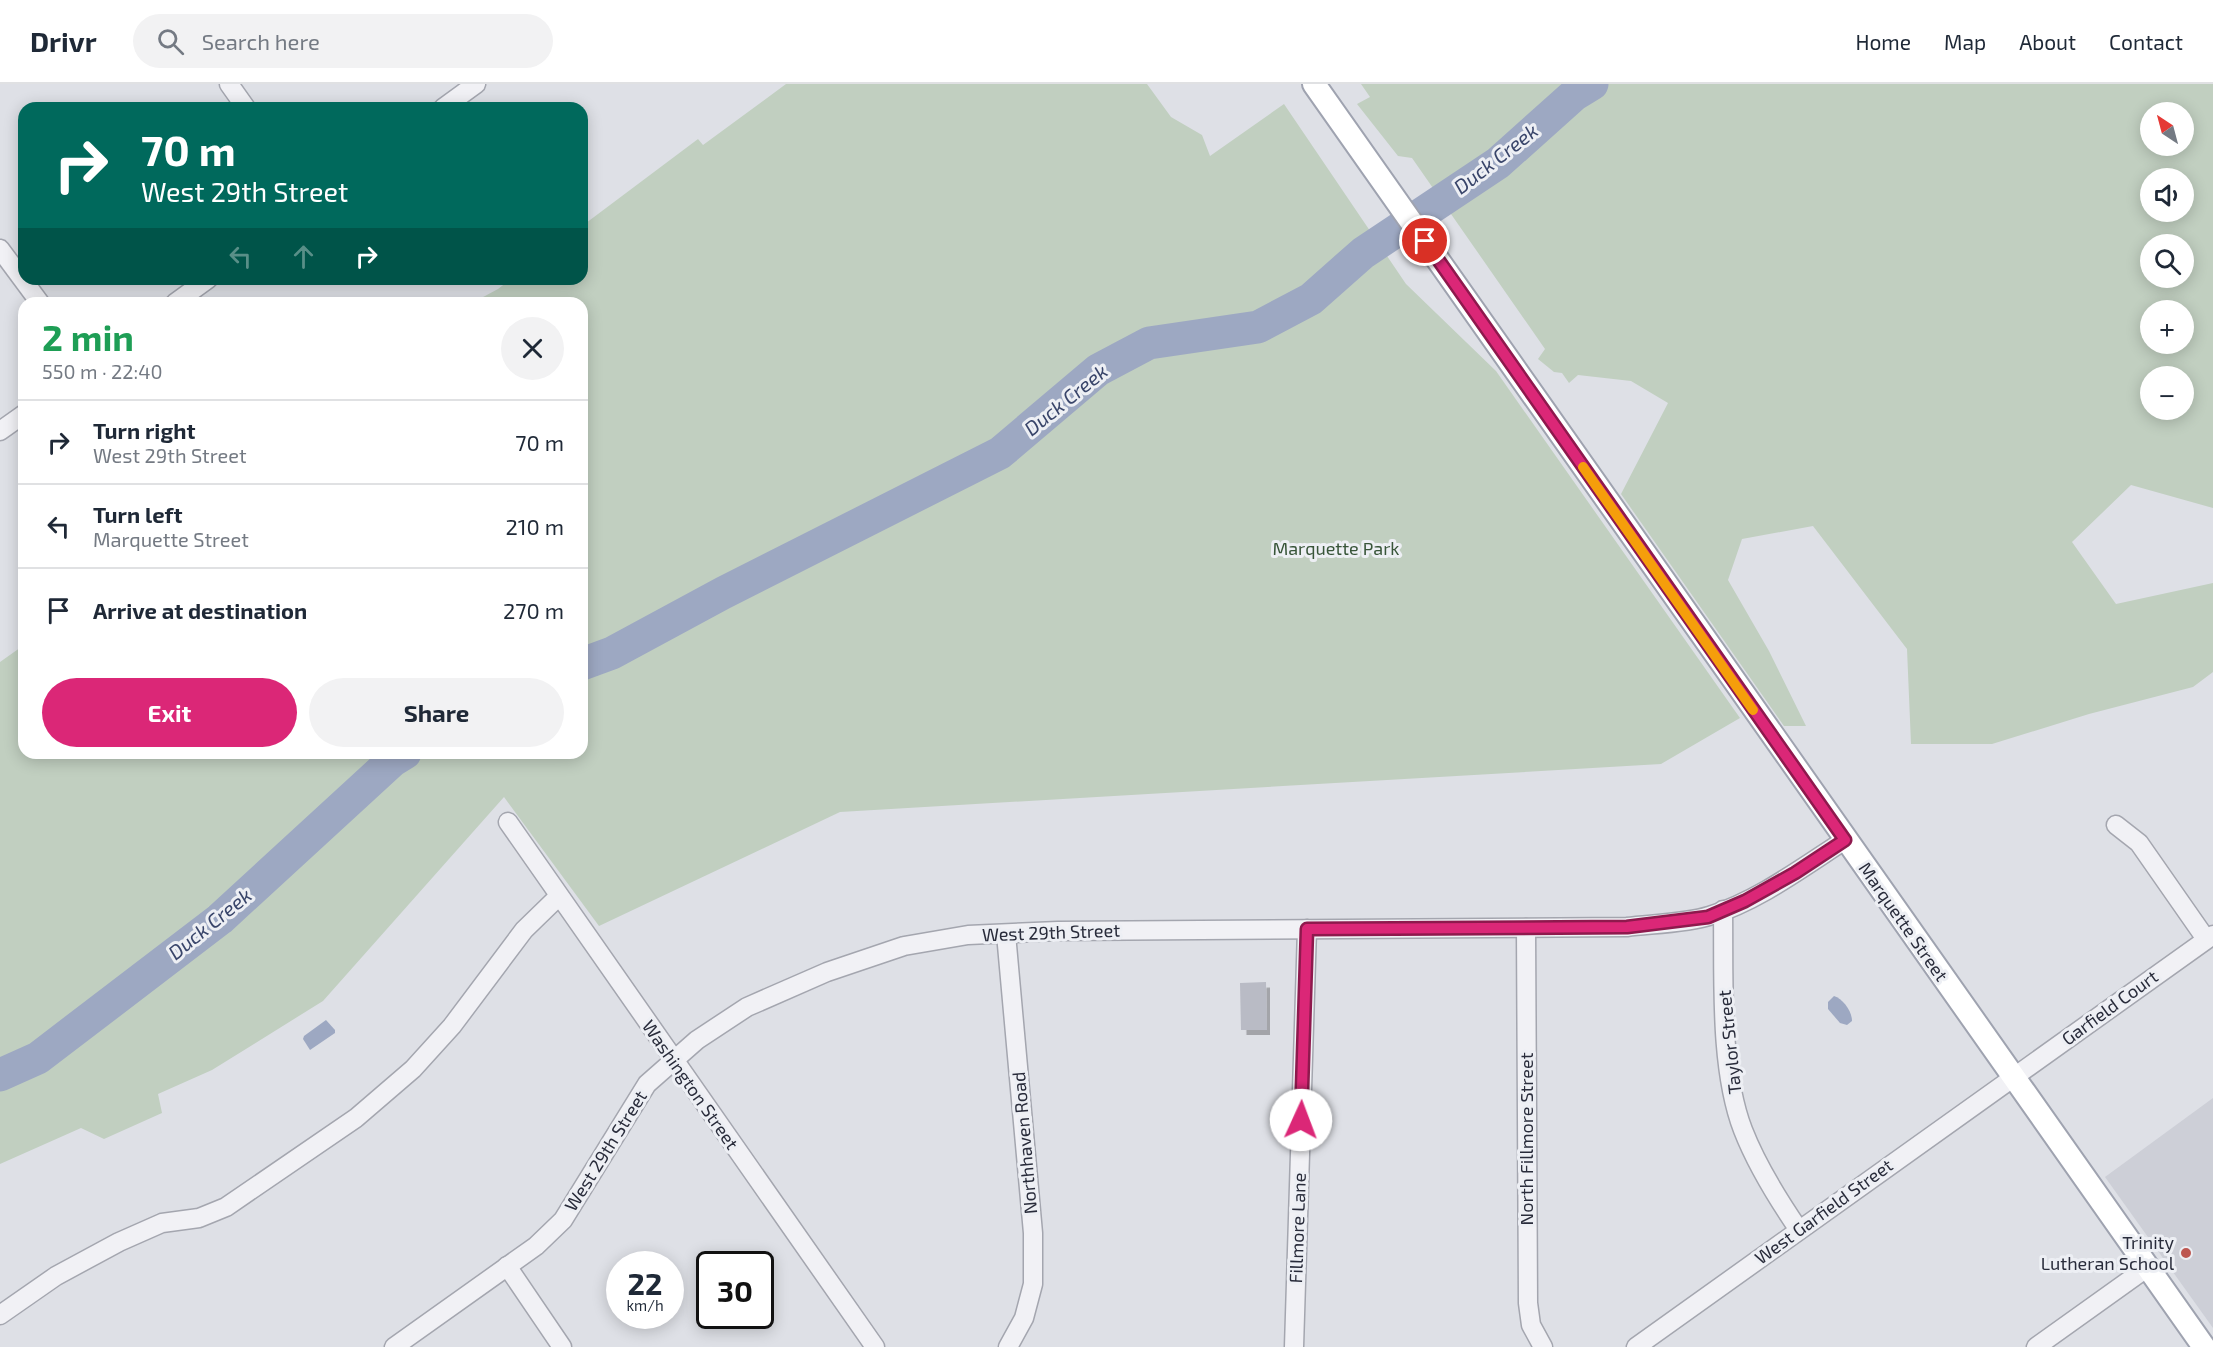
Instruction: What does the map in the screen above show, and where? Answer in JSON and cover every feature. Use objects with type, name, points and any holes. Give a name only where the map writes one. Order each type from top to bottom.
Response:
[{"type":"main road","name":"Marquette Street","points":[[1314,84],[2204,1347]]},
{"type":"street","points":[[229,84],[242,102]]},
{"type":"street","points":[[451,102],[476,84]]},
{"type":"street","points":[[0,249],[18,273]]},
{"type":"street","points":[[183,297],[200,285]]},
{"type":"street","points":[[0,431],[18,418]]},
{"type":"street","name":"Washington Street","points":[[508,822],[874,1347]]},
{"type":"street","name":"Garfield Court","points":[[2013,1078],[2210,937],[2139,843],[2116,825]]},
{"type":"street","name":"West 29th Street","points":[[394,1347],[536,1246],[563,1220],[647,1084],[697,1040],[747,1007],[827,972],[904,946],[968,935],[1058,931],[1627,927],[1708,917],[1745,901],[1795,873],[1845,840]]},
{"type":"street","points":[[0,1315],[56,1276],[119,1242],[162,1223],[199,1218],[226,1207],[356,1118],[413,1069],[452,1026],[524,930],[559,896]]},
{"type":"street","name":"Taylor Street","points":[[1723,910],[1724,1010],[1730,1077],[1742,1129],[1773,1193],[1799,1230]]},
{"type":"street","name":"North Fillmore Street","points":[[1526,928],[1528,1303],[1531,1326],[1543,1347]]},
{"type":"street","name":"Fillmore Lane","points":[[1294,1347],[1307,929]]},
{"type":"street","name":"Northhaven Road","points":[[1006,934],[1033,1233],[1033,1284],[1024,1318],[1008,1347]]},
{"type":"street","name":"West Garfield Street","points":[[1636,1347],[2013,1078]]},
{"type":"street","points":[[507,1266],[562,1347]]},
{"type":"street","points":[[2036,1347],[2148,1267]]},
{"type":"shaded area","name":"Trinity Lutheran School","points":[[2213,1098],[2213,1328],[2105,1177]]},
{"type":"green space","name":"Marquette Park","points":[[786,84],[1147,84],[1171,117],[1202,135],[1210,156],[1284,104],[1406,284],[1496,371],[1740,718],[1661,764],[840,812],[599,926],[504,797],[323,1001],[212,1070],[158,1094],[162,1113],[104,1139],[81,1128],[0,1164],[0,662],[18,649],[18,759],[588,759],[588,297],[483,297],[503,285],[588,285],[588,222],[698,139],[703,145]]},
{"type":"green space","points":[[1361,84],[2213,84],[2213,508],[2131,485],[2072,542],[2116,604],[2213,583],[2213,672],[2193,687],[2089,714],[1992,744],[1911,744],[1907,649],[1813,526],[1742,539],[1728,580],[1769,651],[1806,726],[1784,726],[1621,494],[1668,403],[1631,381],[1578,375],[1569,383],[1562,373],[1554,372],[1538,359],[1545,349],[1412,158],[1398,156],[1357,104],[1370,97]]},
{"type":"water","points":[[1834,996],[1849,1009],[1852,1021],[1847,1025],[1840,1023],[1828,1009],[1828,1002]]},
{"type":"water","points":[[326,1020],[335,1033],[310,1050],[303,1039],[304,1036]]},
{"type":"building","points":[[1266,982],[1267,1030],[1241,1030],[1240,983]]},
{"type":"waterway","name":"Duck Creek","points":[[588,662],[612,653],[723,593],[1000,453],[1098,370],[1149,343],[1258,327],[1311,299],[1363,253],[1498,163],[1574,95],[1592,84]]},
{"type":"waterway","name":"Duck Creek","points":[[0,1075],[38,1058],[220,919],[395,759]]},
{"type":"slow traffic","points":[[1583,467],[1753,710]]},
{"type":"place","name":"Trinity Lutheran School","points":[[2186,1253]]},
{"type":"route","points":[[1301,1120],[1307,929],[1627,927],[1708,917],[1745,901],[1795,873],[1845,840],[1425,241]]}]
